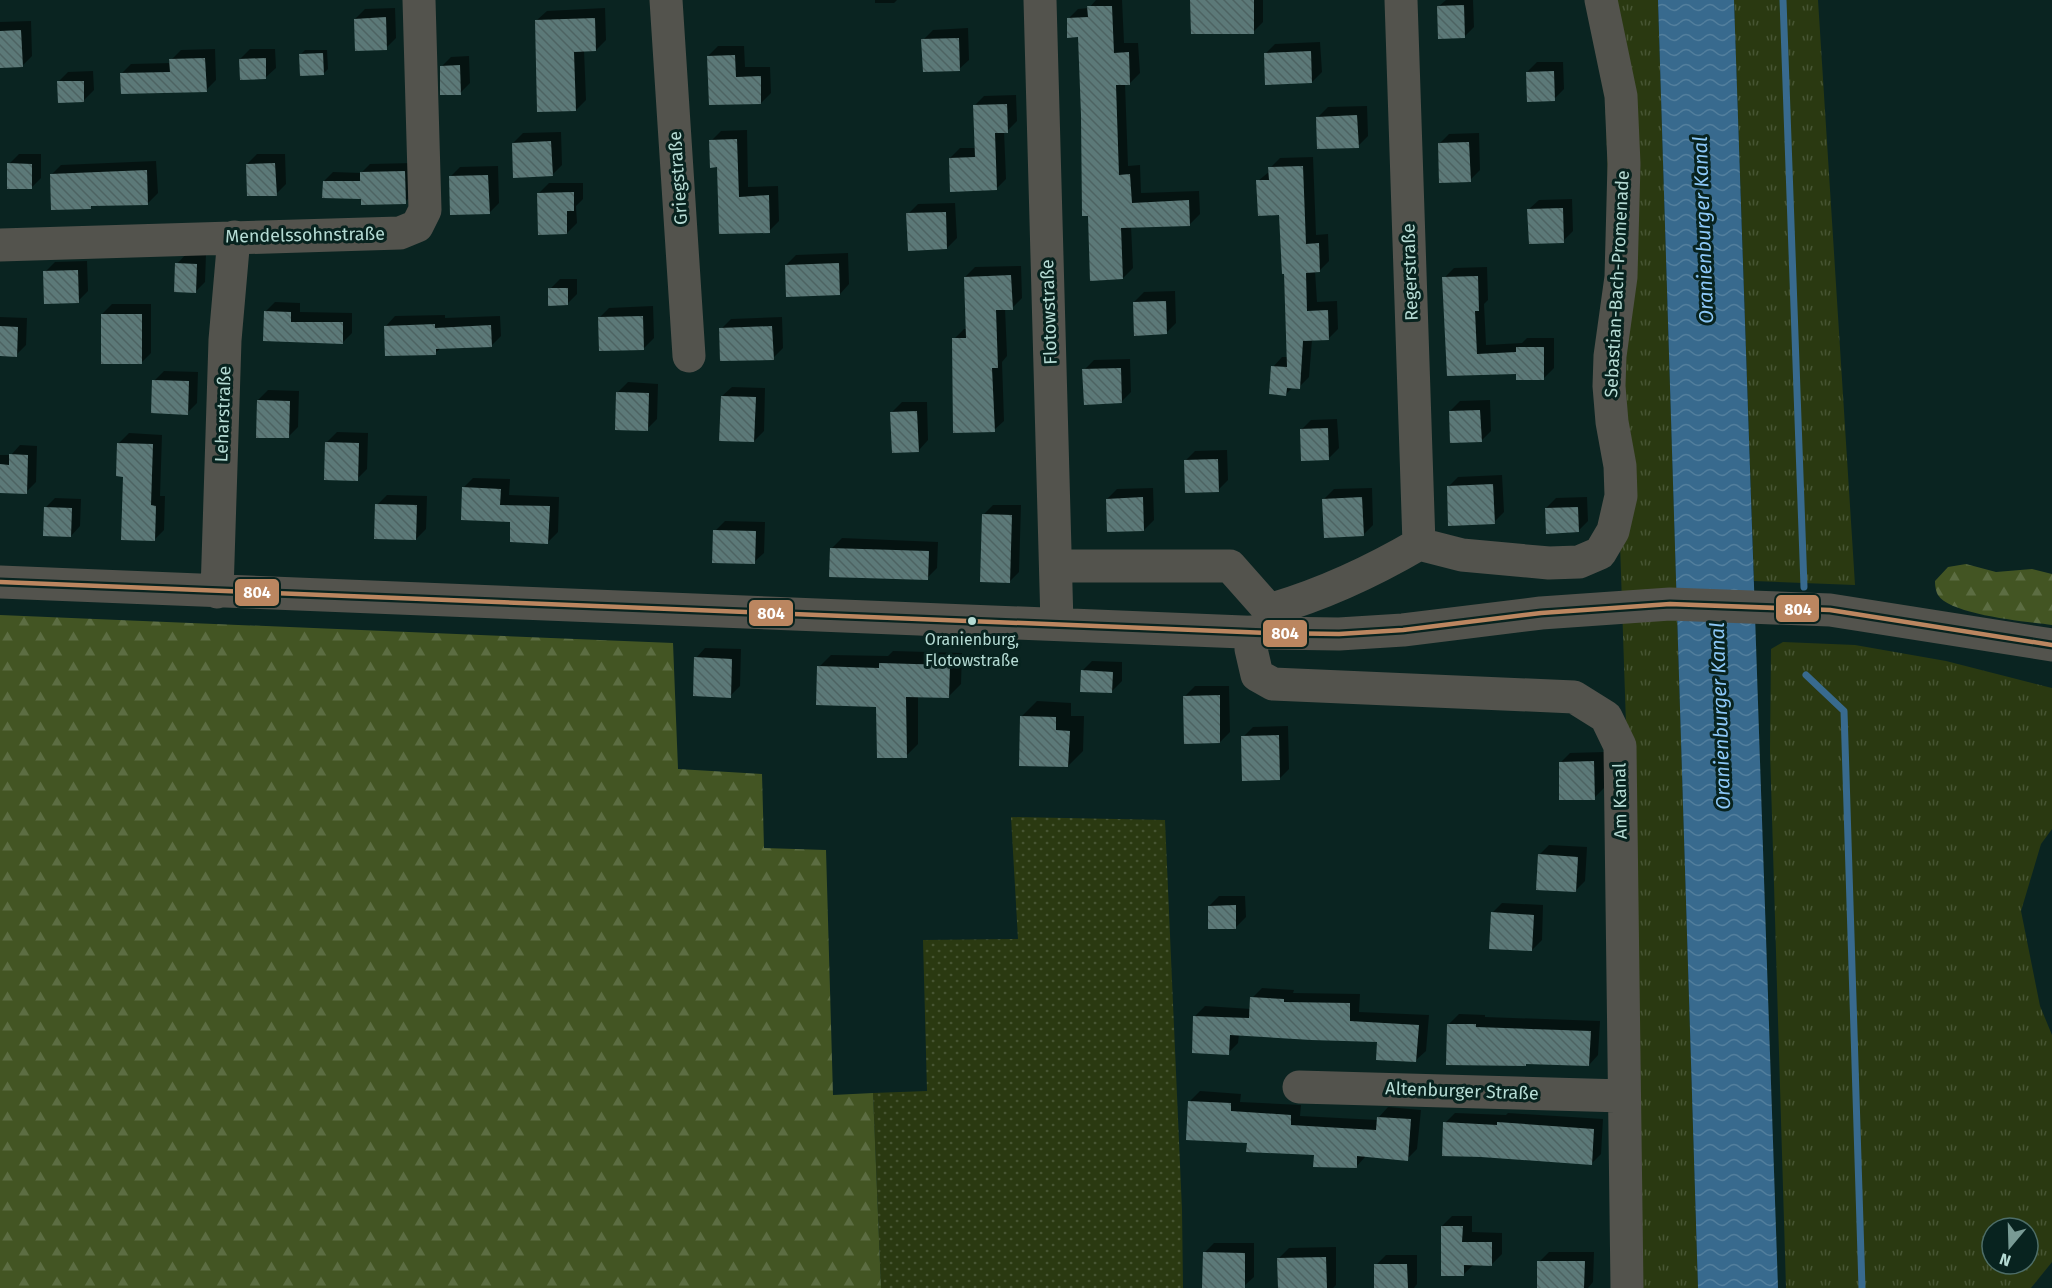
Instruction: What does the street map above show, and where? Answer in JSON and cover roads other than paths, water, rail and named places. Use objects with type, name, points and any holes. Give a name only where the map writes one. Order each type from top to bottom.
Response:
[{"type":"street","name":"Mendelssohnstraße","points":[[0,245],[400,233],[417,226],[425,210],[419,0]]},
{"type":"street","name":"Griegstraße","points":[[666,0],[689,356]]},
{"type":"street","name":"Flotowstraße","points":[[1040,0],[1058,624]]},
{"type":"street","name":"Regerstraße","points":[[1401,0],[1419,544]]},
{"type":"street","name":"Sebastian-Bach-Promenade","points":[[1419,544],[1462,555],[1549,563],[1579,562],[1600,553],[1613,531],[1621,496],[1620,466],[1611,422],[1609,386],[1610,356],[1621,277],[1624,164],[1621,96],[1601,0]]},
{"type":"street","name":"Leharstraße","points":[[217,592],[225,340],[234,237]]},
{"type":"street","points":[[1263,625],[1288,605],[1384,565],[1419,544]]},
{"type":"street","points":[[1057,566],[1230,566],[1263,625]]},
{"type":"street","points":[[0,582],[1058,624],[1263,625],[1339,634],[1403,630],[1541,613],[1670,604],[1781,607],[1830,610],[1912,621],[2052,645]]},
{"type":"street","name":"Am Kanal","points":[[1263,625],[1251,649],[1257,675],[1274,684],[1574,697],[1606,717],[1620,746],[1627,1288]]},
{"type":"street","name":"Altenburger Straße","points":[[1299,1087],[1624,1096]]},
{"type":"water","name":"Oranienburger Kanal","points":[[1658,0],[1734,0],[1778,1288],[1698,1288]]},
{"type":"waterway","points":[[1783,0],[1804,587]]},
{"type":"waterway","points":[[1806,675],[1844,711],[1862,1288]]},
{"type":"place","name":"Oranienburg, Flotowstraße","points":[[972,621]]}]
